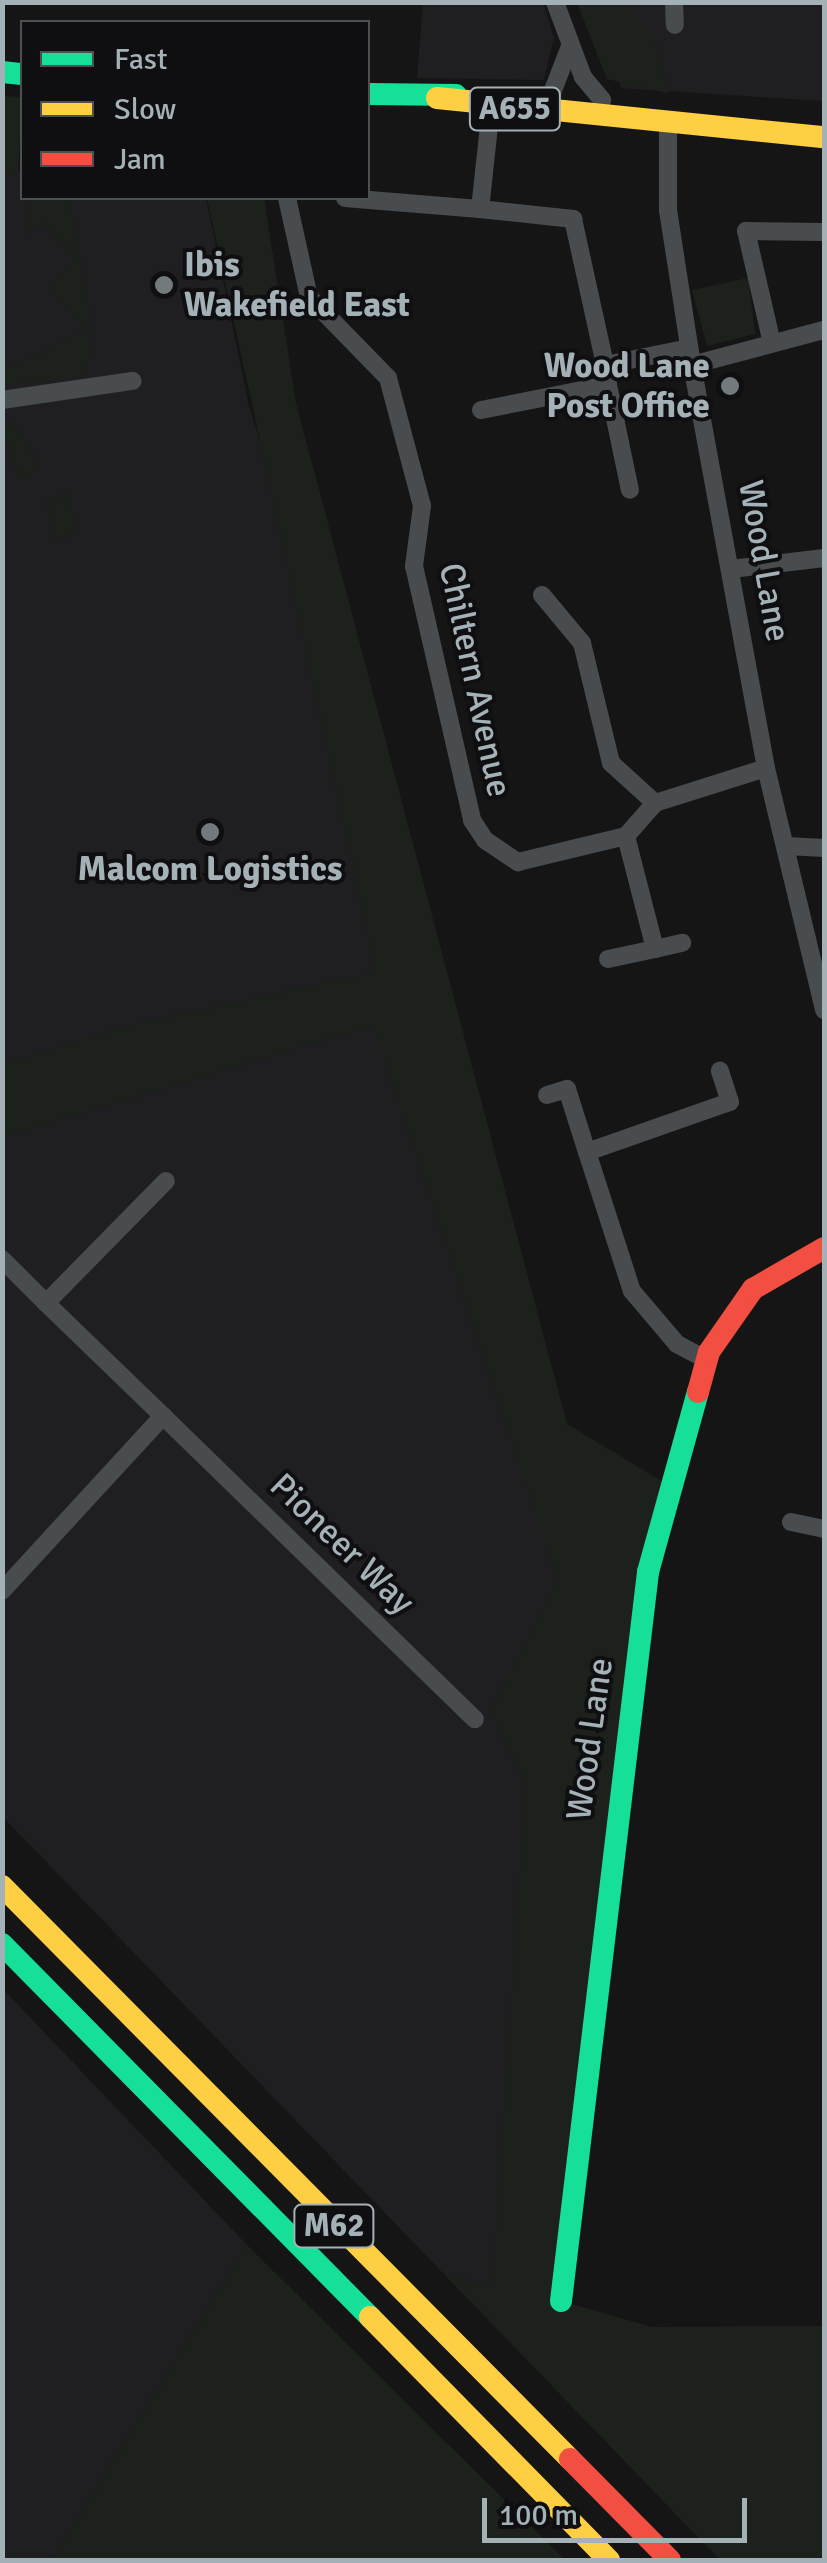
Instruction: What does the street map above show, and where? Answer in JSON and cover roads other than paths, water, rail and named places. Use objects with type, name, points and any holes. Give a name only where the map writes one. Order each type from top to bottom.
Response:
[{"type":"main road","name":"A655","points":[[370,94],[550,98],[666,121],[824,137]]},
{"type":"main road","name":"A655","points":[[437,98],[491,108],[591,104]]},
{"type":"main road","name":"Wood Lane","points":[[560,2301],[648,1572],[707,1360],[754,1289],[824,1248]]},
{"type":"main road","name":"M62","points":[[2,1886],[670,2560]]},
{"type":"main road","name":"M62","points":[[2,1944],[608,2560]]},
{"type":"street","points":[[555,2],[591,104]]},
{"type":"street","points":[[674,2],[675,25]]},
{"type":"street","points":[[550,98],[570,48]]},
{"type":"street","points":[[562,74],[591,104]]},
{"type":"street","points":[[480,210],[491,108]]},
{"type":"street","name":"Wood Lane","points":[[666,121],[668,210],[690,356],[766,768],[824,1010]]},
{"type":"street","name":"Chiltern Avenue","points":[[288,200],[309,297],[388,378],[422,506],[414,566],[472,820],[518,862],[626,836]]},
{"type":"street","points":[[368,200],[573,219],[630,490]]},
{"type":"street","points":[[771,339],[746,231],[824,232]]},
{"type":"street","points":[[605,366],[690,356],[824,330]]},
{"type":"street","points":[[2,400],[133,381]]},
{"type":"street","points":[[481,410],[608,385]]},
{"type":"street","points":[[731,569],[824,558]]},
{"type":"street","points":[[542,596],[582,642],[611,763],[655,803]]},
{"type":"street","points":[[655,950],[626,836],[655,803],[766,768]]},
{"type":"street","points":[[787,846],[824,848]]},
{"type":"street","points":[[608,958],[682,943]]},
{"type":"street","points":[[587,1152],[730,1102],[720,1071]]},
{"type":"street","points":[[548,1095],[567,1088],[632,1291],[677,1344],[707,1360]]},
{"type":"street","points":[[46,1303],[166,1181]]},
{"type":"street","name":"Pioneer Way","points":[[2,1260],[475,1719]]},
{"type":"street","points":[[2,1591],[163,1416]]},
{"type":"street","points":[[790,1522],[821,1526],[824,1503]]},
{"type":"place","name":"Ibis Wakefield East","points":[[164,285]]},
{"type":"place","name":"Wood Lane Post Office","points":[[730,386]]},
{"type":"place","name":"Malcom Logistics","points":[[210,832]]}]
